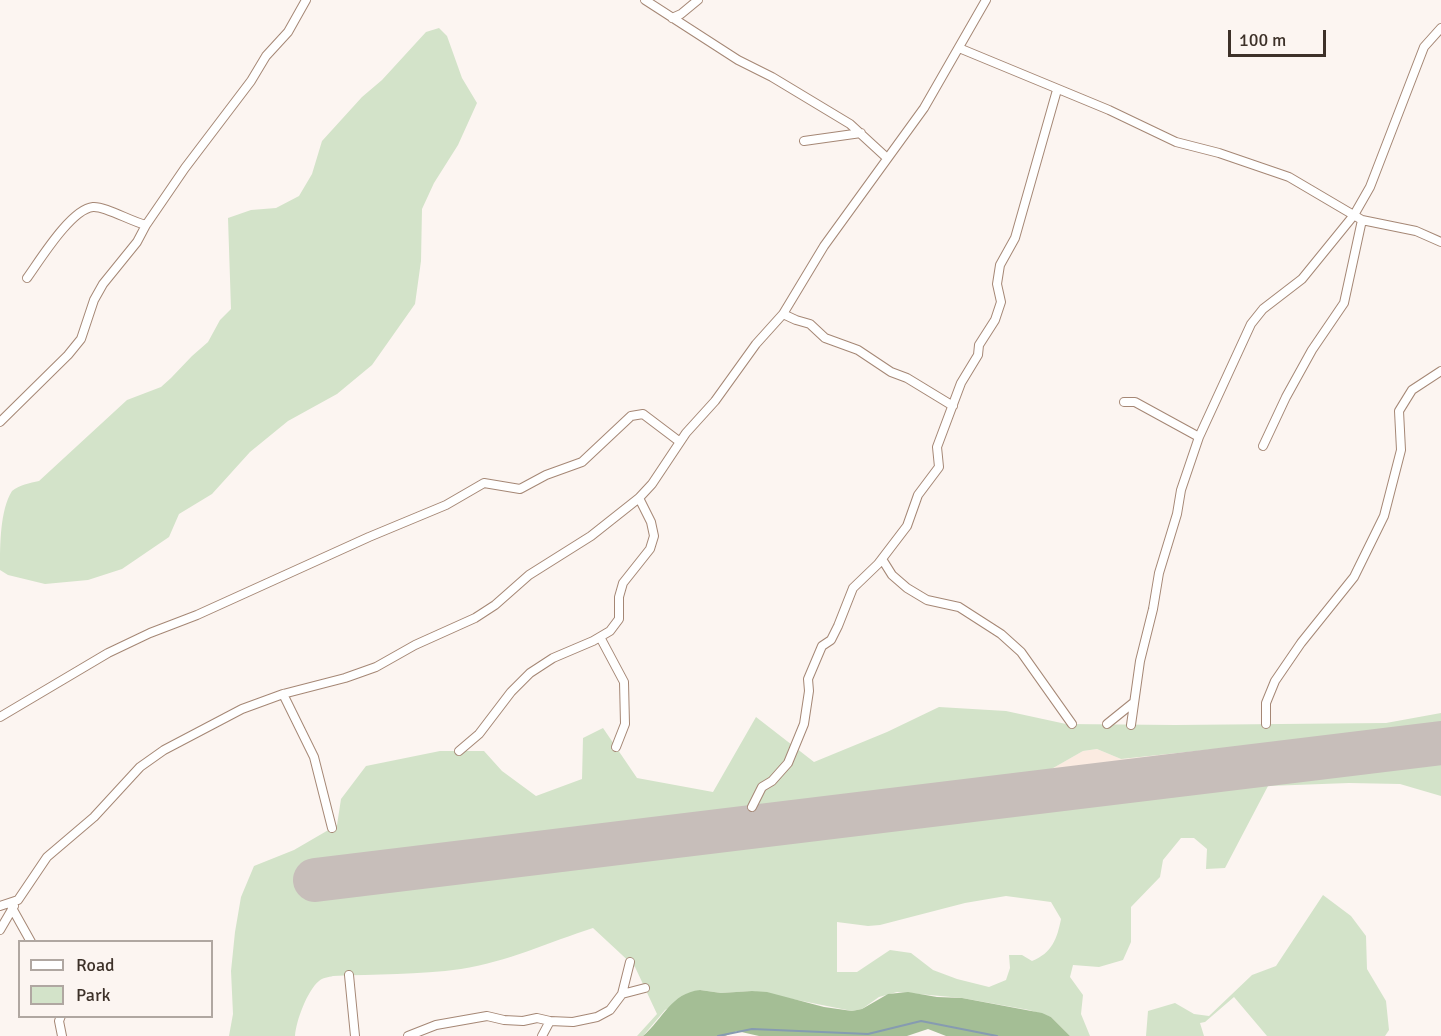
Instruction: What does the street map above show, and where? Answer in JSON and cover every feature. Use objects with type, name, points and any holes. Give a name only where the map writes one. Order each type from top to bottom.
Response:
[{"type":"street","points":[[0,422],[68,355],[81,339],[94,300],[103,284],[137,242],[185,168],[251,81],[266,56],[288,32],[306,0]]},
{"type":"street","points":[[645,0],[738,60],[822,106],[861,133],[887,158]]},
{"type":"street","points":[[672,18],[681,14],[698,0]]},
{"type":"street","points":[[0,930],[12,908],[47,857],[94,817],[140,767],[164,750],[243,709],[283,694],[345,678],[376,666],[415,645],[475,618],[495,605],[529,575],[591,536],[639,498],[652,484],[680,442],[715,401],[769,328],[783,314],[824,246],[924,108],[986,0]]},
{"type":"street","points":[[1131,725],[1133,703],[1159,573],[1181,490],[1199,437],[1251,324],[1263,309],[1302,279],[1354,215],[1370,187],[1424,47],[1441,28]]},
{"type":"street","points":[[959,48],[1109,110],[1176,142],[1219,153],[1289,177],[1362,220],[1416,231],[1441,242]]},
{"type":"street","points":[[752,807],[762,787],[772,781],[788,763],[804,724],[809,691],[808,679],[822,646],[831,640],[853,588],[882,559],[907,526],[918,495],[939,467],[937,447],[961,383],[978,356],[979,345],[995,320],[1001,302],[997,284],[1000,265],[1015,238],[1057,90]]},
{"type":"street","points":[[804,141],[861,133]]},
{"type":"street","points":[[27,278],[80,211],[94,207],[146,225]]},
{"type":"street","points":[[1263,446],[1312,350],[1344,303],[1362,220]]},
{"type":"street","points":[[783,314],[810,324],[825,338],[858,350],[891,372],[908,378],[953,406]]},
{"type":"street","points":[[1266,724],[1266,703],[1275,681],[1354,577],[1384,516],[1401,450],[1399,411],[1412,390],[1441,371]]},
{"type":"street","points":[[1124,402],[1135,402],[1199,437]]},
{"type":"street","points":[[0,717],[108,653],[446,505],[484,483],[520,489],[582,462],[631,416],[643,414],[680,442]]},
{"type":"street","points":[[459,751],[479,734],[511,692],[530,674],[553,658],[610,631],[619,619],[619,597],[622,583],[650,549],[654,536],[651,522],[639,498]]},
{"type":"street","points":[[882,559],[892,575],[906,588],[927,600],[959,606],[1001,634],[1020,652],[1072,724]]},
{"type":"street","points":[[600,637],[624,682],[625,724],[616,747]]},
{"type":"street","points":[[283,694],[314,757],[332,828]]},
{"type":"street","points":[[1107,724],[1133,703]]},
{"type":"street","points":[[0,906],[18,900]]},
{"type":"street","points":[[12,908],[30,940]]},
{"type":"street","points":[[408,1036],[436,1025],[487,1016],[504,1020],[523,1021],[537,1018],[573,1022],[597,1017],[610,1011],[622,994],[630,962]]},
{"type":"street","points":[[349,975],[355,1036]]},
{"type":"street","points":[[622,994],[645,988]]},
{"type":"street","points":[[60,1018],[62,1036]]},
{"type":"street","points":[[542,1036],[550,1021]]},
{"type":"shaded area","points":[[1441,725],[1441,757],[568,856],[372,887],[310,891],[314,863],[1029,776],[1048,771],[1083,751],[1097,749],[1121,759]]},
{"type":"green space","points":[[439,28],[447,36],[462,78],[477,103],[458,145],[434,183],[422,209],[421,261],[415,304],[372,365],[337,394],[288,421],[250,452],[212,494],[179,514],[169,537],[122,569],[88,580],[45,584],[8,575],[0,570],[3,518],[12,491],[39,481],[127,400],[161,387],[208,342],[220,320],[231,309],[228,218],[251,210],[276,208],[299,196],[312,174],[322,141],[426,32]]},
{"type":"green space","points":[[939,707],[1006,711],[1066,724],[1386,723],[1441,713],[1441,725],[1121,759],[1097,749],[1083,751],[1048,771],[1029,776],[314,864],[310,891],[372,887],[568,856],[1129,790],[1441,757],[1441,796],[1400,784],[1268,786],[1225,868],[1206,869],[1207,849],[1194,838],[1181,838],[1163,860],[1160,877],[1131,907],[1131,942],[1123,960],[1099,967],[1073,965],[1070,977],[1083,995],[1081,1014],[1090,1036],[1070,1036],[1051,1017],[1029,1010],[962,998],[897,992],[879,997],[862,1009],[852,1011],[752,991],[721,993],[700,990],[665,1010],[643,1036],[637,1036],[657,1014],[635,967],[593,928],[511,957],[478,966],[429,972],[326,978],[320,980],[306,999],[295,1036],[229,1036],[233,1014],[231,971],[235,932],[241,897],[254,866],[294,850],[337,825],[341,799],[366,766],[440,751],[484,751],[502,771],[536,796],[582,779],[583,738],[603,728],[637,778],[713,792],[756,717],[814,762],[887,732]],"holes":[[[1006,896],[1051,902],[1061,919],[1058,933],[1049,949],[1032,961],[1022,955],[1009,955],[1010,968],[1006,980],[989,987],[933,970],[911,953],[890,950],[857,972],[837,972],[837,922],[868,926],[880,925],[965,903]]]},
{"type":"green space","points":[[1323,895],[1351,916],[1366,936],[1367,969],[1386,1001],[1389,1030],[1385,1036],[1267,1036],[1234,997],[1205,1022],[1200,1023],[1204,1036],[1146,1036],[1148,1011],[1175,1003],[1194,1014],[1209,1016],[1252,975],[1276,966]]},
{"type":"green space","points":[[700,990],[721,993],[767,992],[824,1007],[852,1011],[862,1009],[888,994],[908,992],[962,998],[1042,1013],[1051,1017],[1070,1036],[946,1036],[928,1029],[907,1036],[759,1036],[737,1031],[725,1036],[643,1036],[674,1001],[690,992]]},
{"type":"waterway","points":[[718,1036],[752,1029],[868,1034],[921,1021],[997,1036]]},
{"type":"runway","points":[[315,880],[1441,743]]}]
